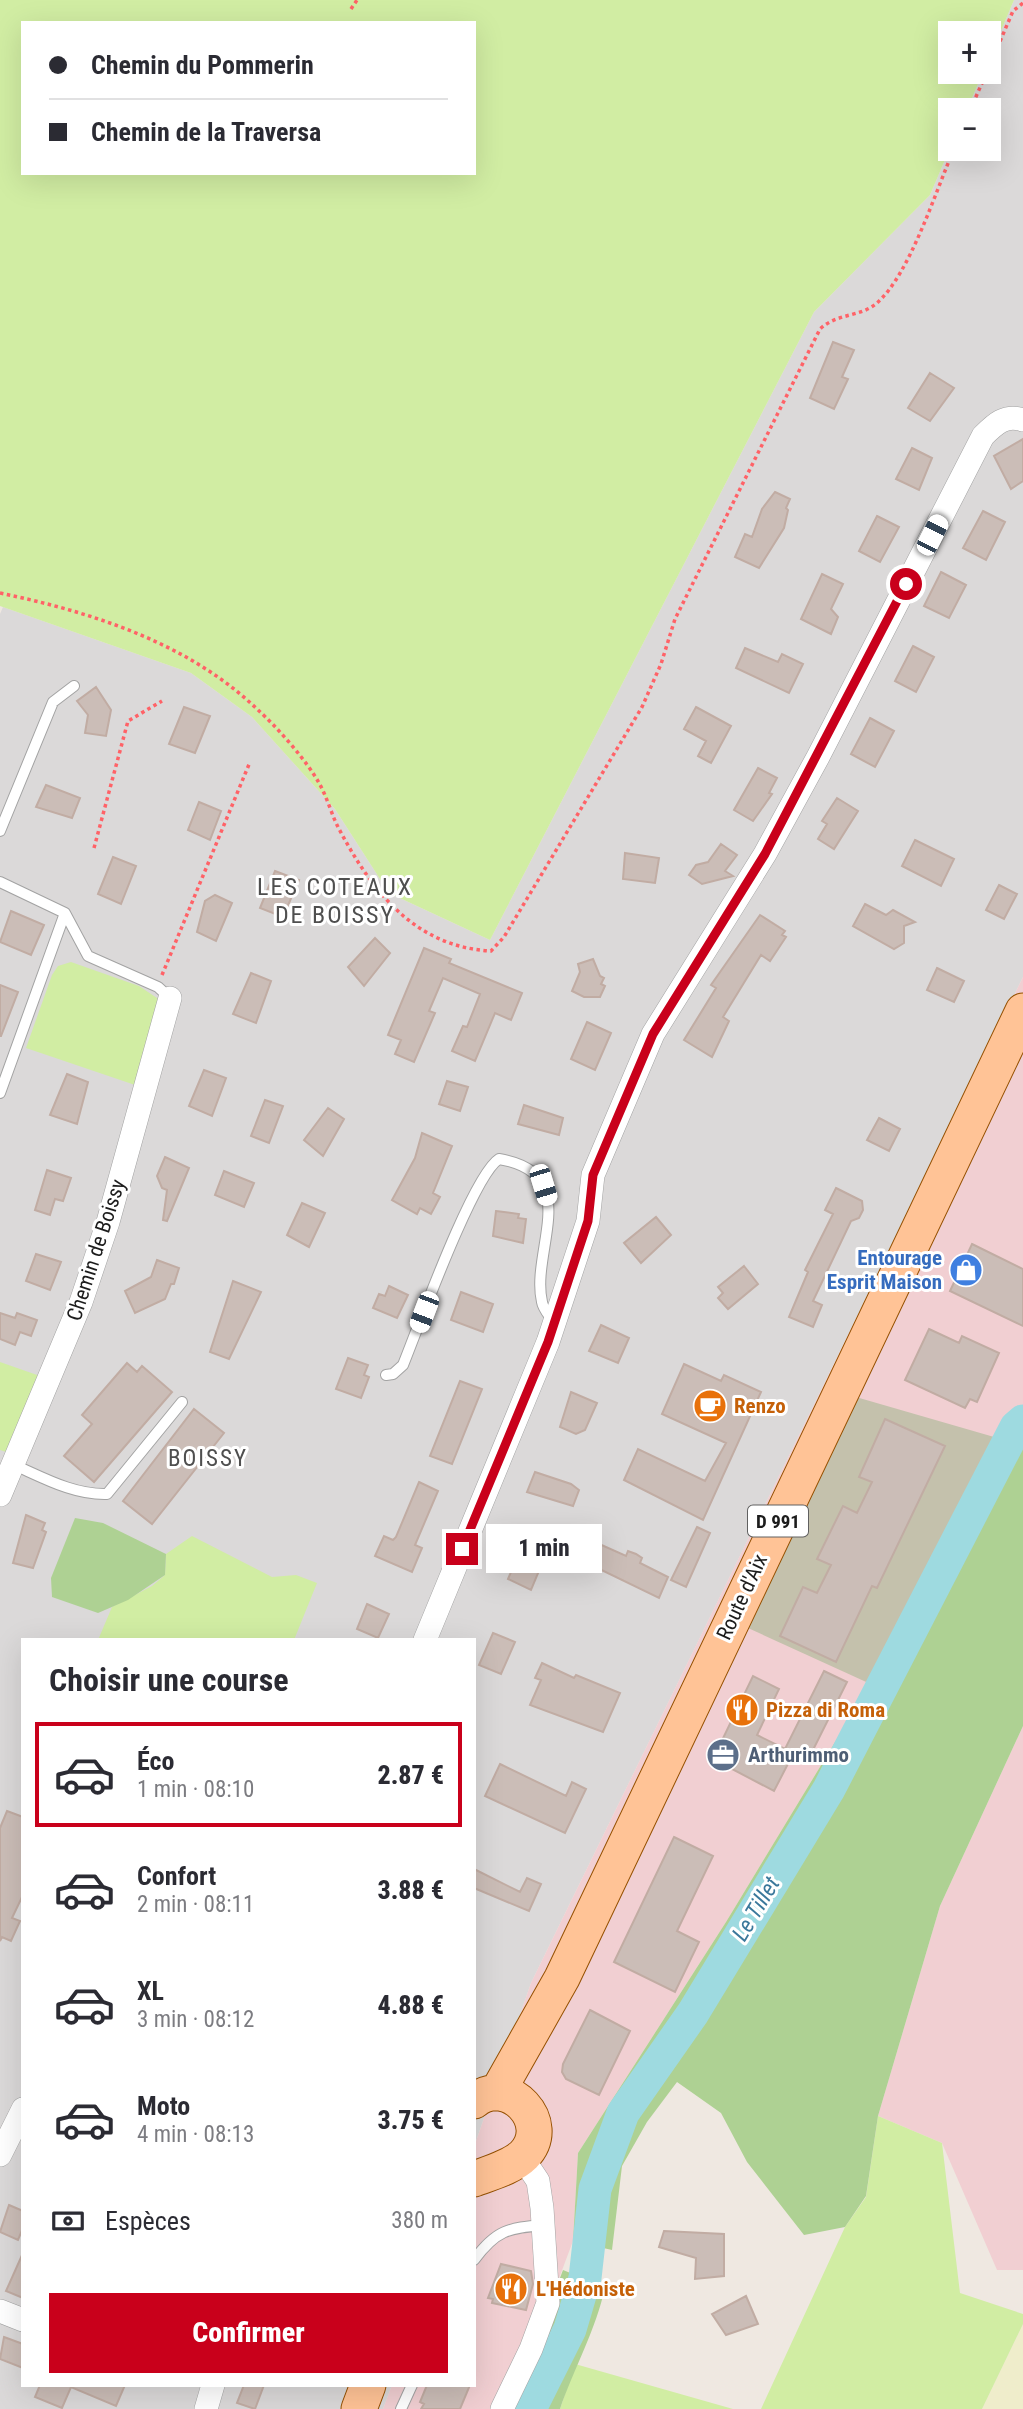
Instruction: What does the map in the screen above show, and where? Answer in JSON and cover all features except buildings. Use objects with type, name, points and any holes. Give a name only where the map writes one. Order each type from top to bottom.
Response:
[{"type":"main road","name":"Route d'Aix","points":[[499,2100],[533,2030],[562,1979],[1023,1012]]},
{"type":"main road","points":[[476,2178],[501,2160],[530,2147],[534,2127],[499,2100]]},
{"type":"main road","points":[[359,2409],[368,2387]]},
{"type":"street","points":[[426,1638],[554,1323],[588,1221],[593,1175],[653,1034],[765,854],[818,757],[983,436],[997,421],[1014,417],[1023,419]]},
{"type":"street","name":"Chemin de Boissy","points":[[0,1495],[81,1302],[108,1222],[164,993]]},
{"type":"street","points":[[0,2155],[21,2113]]},
{"type":"street","points":[[501,2160],[538,2181],[544,2225],[548,2303],[531,2349],[502,2409]]},
{"type":"street","points":[[0,2311],[21,2319]]},
{"type":"street","points":[[206,2409],[212,2387]]},
{"type":"lane","points":[[0,831],[53,702],[74,686]]},
{"type":"lane","points":[[0,882],[65,913],[88,957],[164,993]]},
{"type":"lane","points":[[0,1093],[65,913]]},
{"type":"lane","points":[[387,1375],[393,1374],[402,1365],[462,1221],[489,1165],[499,1159],[528,1168],[543,1185],[550,1208],[541,1279],[542,1304],[554,1323]]},
{"type":"lane","points":[[12,1464],[72,1489],[90,1494],[107,1494],[182,1402]]},
{"type":"lane","points":[[476,2257],[485,2245],[504,2230],[544,2225]]},
{"type":"lane","points":[[401,2409],[411,2387]]},
{"type":"path","points":[[351,9],[357,0]]},
{"type":"path","points":[[1001,39],[1013,11],[1023,3]]},
{"type":"path","points":[[0,593],[52,604],[118,624],[199,665],[258,709],[318,782],[337,825],[379,895],[418,927],[454,946],[491,951],[504,937],[642,707],[661,664],[675,619],[820,329],[829,320],[864,311],[887,294],[910,253],[949,161]]},
{"type":"path","points":[[94,848],[128,721],[162,701]]},
{"type":"path","points":[[164,993],[250,762]]},
{"type":"shaded area","points":[[1014,0],[1023,0],[1023,977],[531,1983],[476,2141],[476,1638],[21,1638],[21,2387],[391,2387],[383,2409],[0,2409],[0,614],[3,607],[191,673],[252,717],[335,809],[389,893],[490,940],[814,312],[930,195],[944,161],[1001,161],[1001,98],[972,98],[978,84],[1001,84],[1001,31]]},
{"type":"shaded area","points":[[1023,977],[1023,1407],[866,1691],[726,1922],[578,2153],[573,2241],[510,2409],[383,2409],[391,2387],[476,2387],[476,2141],[531,1983]]},
{"type":"shaded area","points":[[849,1395],[1001,1439],[875,1686],[748,1628]]},
{"type":"shaded area","points":[[1023,1726],[1023,2270],[997,2270],[942,2143],[878,2116],[940,1906]]},
{"type":"shaded area","points":[[1023,2324],[1023,2409],[982,2409]]},
{"type":"green space","points":[[0,0],[1014,0],[1001,31],[1001,21],[938,21],[938,84],[978,84],[972,98],[938,98],[938,161],[944,161],[930,195],[814,312],[490,940],[389,893],[335,809],[252,717],[191,673],[0,606]]},
{"type":"green space","points":[[71,962],[139,986],[160,1000],[138,1086],[26,1048],[52,975],[58,966]]},
{"type":"green space","points":[[0,1362],[40,1376],[12,1454],[0,1450]]},
{"type":"green space","points":[[1023,1407],[1023,1726],[940,1906],[878,2116],[866,2196],[845,2227],[804,2235],[747,2162],[721,2113],[677,2082],[647,2122],[622,2166],[612,2250],[573,2241],[578,2153],[726,1922],[866,1691]]},
{"type":"green space","points":[[75,1518],[103,1523],[166,1554],[165,1575],[128,1600],[98,1613],[52,1597],[51,1578]]},
{"type":"green space","points":[[192,1536],[272,1577],[296,1575],[317,1583],[295,1638],[99,1638],[112,1607],[152,1586],[165,1575],[166,1554]]},
{"type":"green space","points":[[878,2116],[942,2143],[960,2293],[1023,2314],[1023,2324],[982,2409],[761,2409],[845,2227],[866,2197]]},
{"type":"green space","points":[[563,2270],[605,2287],[590,2334],[560,2409],[510,2409]]},
{"type":"green space","points":[[575,2364],[733,2409],[560,2409]]},
{"type":"waterway","name":"Le Tillet","points":[[530,2409],[570,2329],[585,2278],[595,2189],[623,2113],[693,2013],[829,1789],[1016,1427],[1023,1421]]},
{"type":"place","name":"Entourage Esprit Maison","points":[[966,1270]]},
{"type":"place","name":"Renzo","points":[[710,1406]]},
{"type":"place","name":"Pizza di Roma","points":[[742,1710]]},
{"type":"place","name":"Arthurimmo","points":[[723,1755]]},
{"type":"place","name":"L'Hédoniste","points":[[511,2289]]},
{"type":"district","name":"LES COTEAUX DE BOISSY","points":[[335,901]]},
{"type":"district","name":"BOISSY","points":[[208,1458]]},
{"type":"route","points":[[462,1549],[548,1342],[588,1221],[593,1175],[653,1034],[697,959],[765,854],[906,584]]}]
